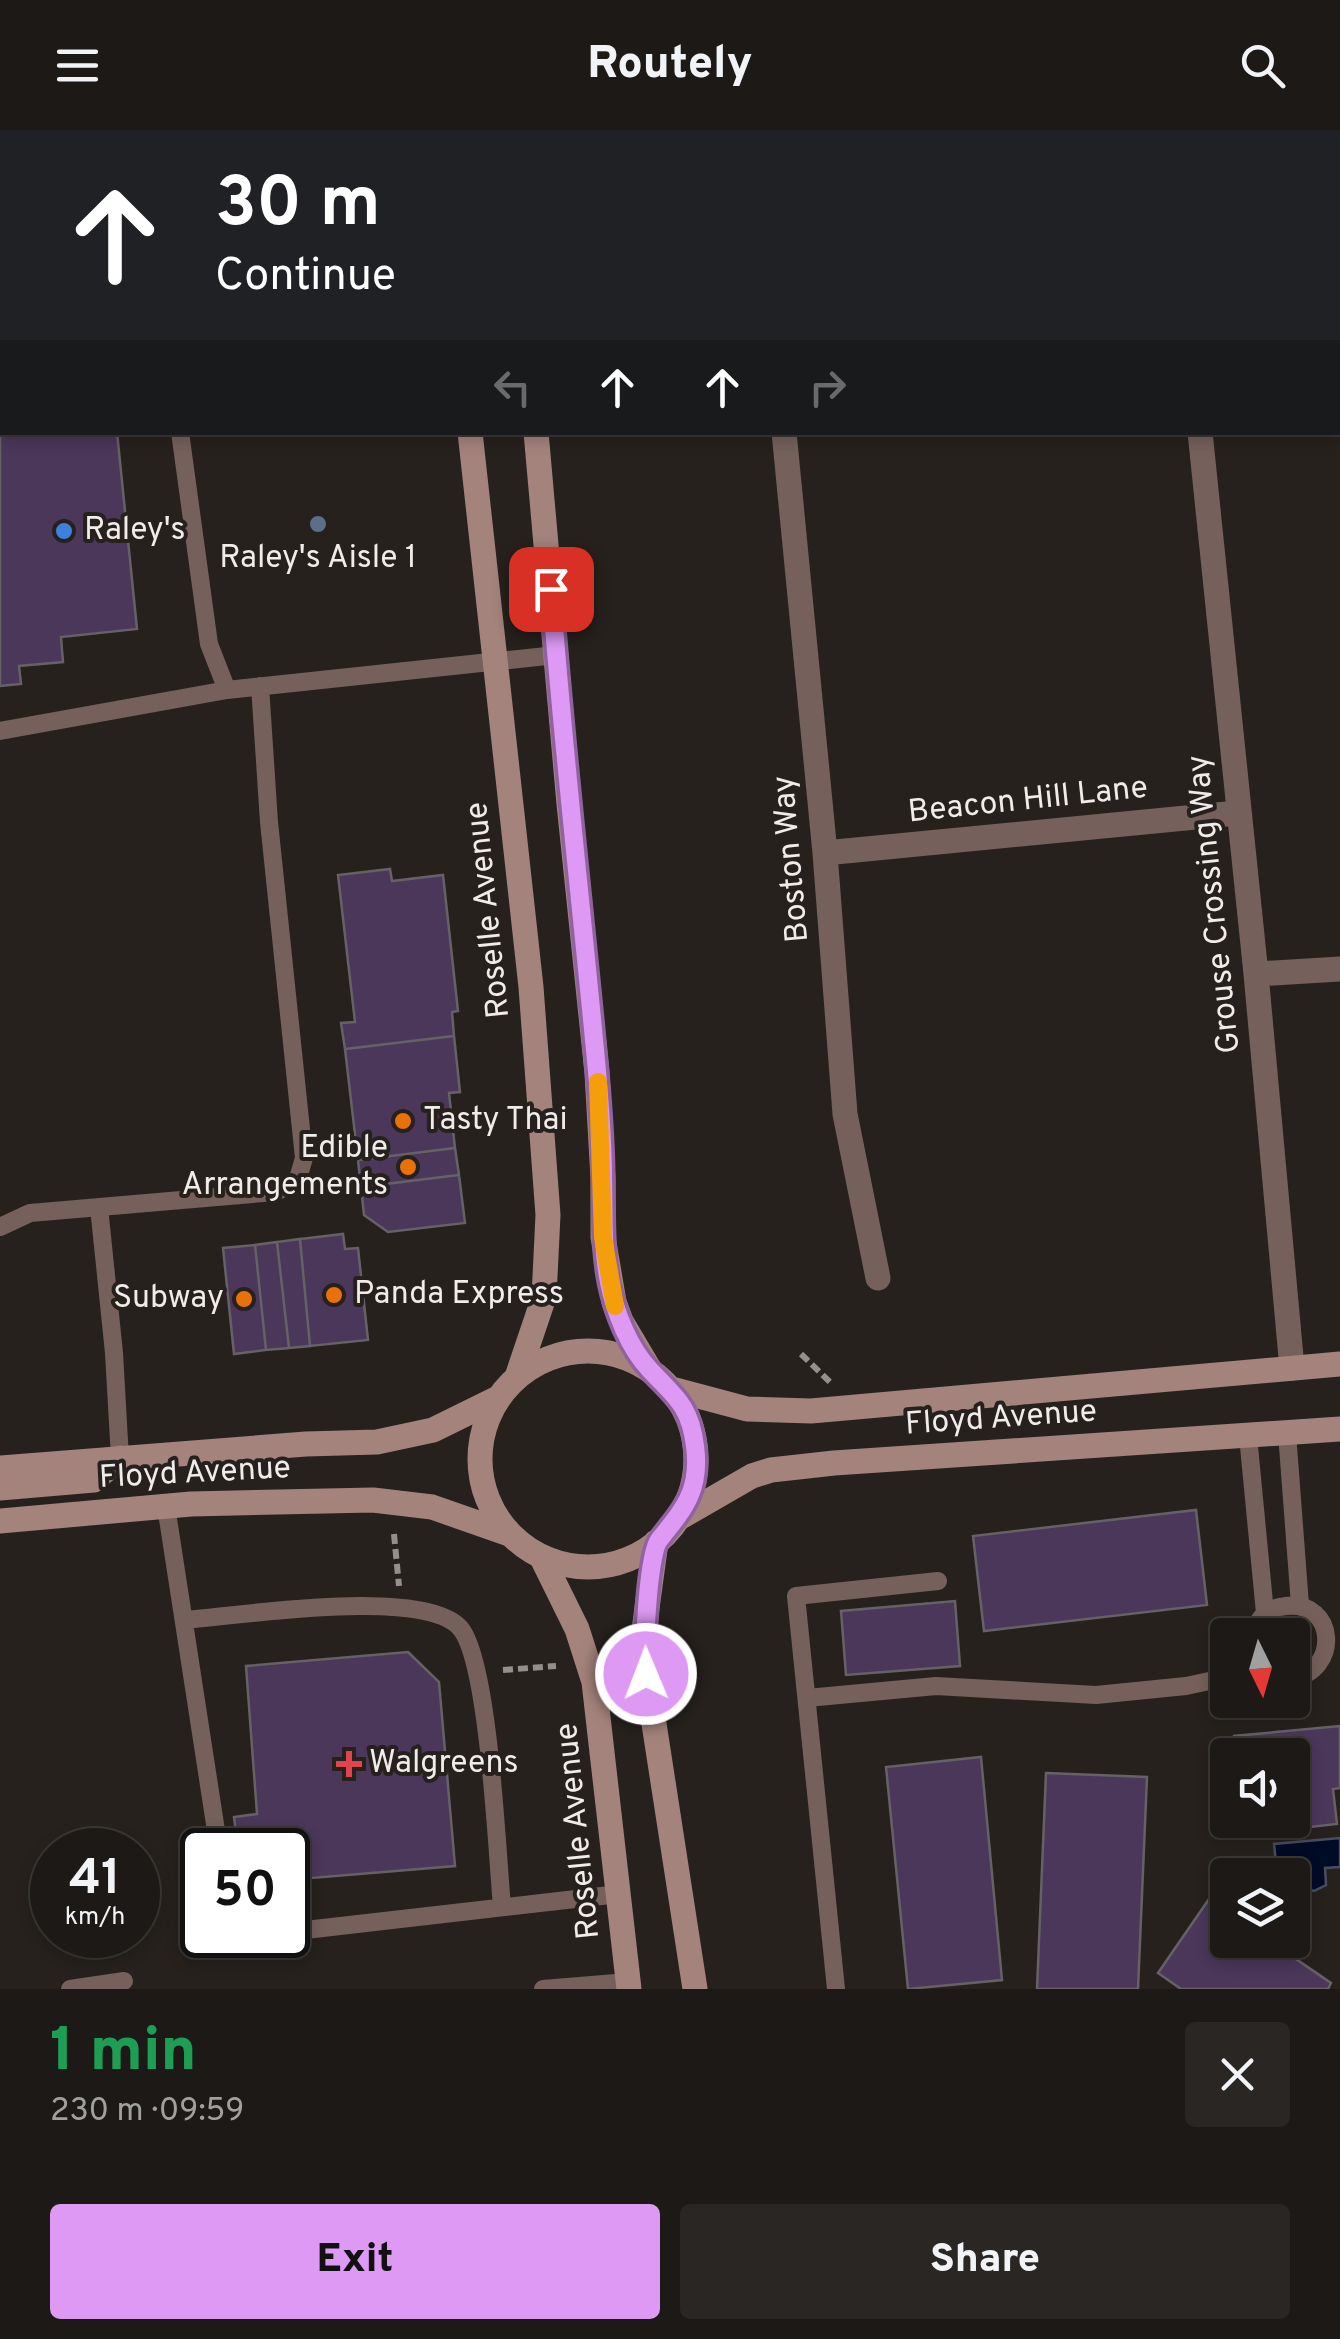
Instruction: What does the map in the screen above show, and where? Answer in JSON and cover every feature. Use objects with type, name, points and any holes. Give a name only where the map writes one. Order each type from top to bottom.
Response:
[{"type":"main road","name":"Roselle Avenue","points":[[470,435],[531,987],[548,1215],[544,1297],[517,1377]]},
{"type":"main road","points":[[536,435],[597,1074],[607,1269],[621,1321],[650,1370]]},
{"type":"main road","points":[[582,1351],[629,1359],[650,1370],[672,1390],[685,1410],[696,1446],[694,1484],[679,1518],[656,1542],[626,1560],[604,1566],[561,1564],[542,1558],[509,1534],[484,1492],[479,1460],[484,1428],[498,1398],[517,1377],[559,1355],[582,1351]]},
{"type":"main road","name":"Floyd Avenue","points":[[672,1390],[747,1409],[811,1411],[1340,1364]]},
{"type":"main road","name":"Floyd Avenue","points":[[0,1468],[409,1437],[453,1422],[498,1398]]},
{"type":"main road","name":"Floyd Avenue","points":[[679,1518],[734,1485],[771,1470],[1340,1429]]},
{"type":"main road","points":[[0,1488],[94,1480],[120,1458]]},
{"type":"main road","name":"Floyd Avenue","points":[[0,1522],[166,1506],[373,1500],[432,1508],[509,1534]]},
{"type":"main road","points":[[656,1542],[644,1659],[695,1989]]},
{"type":"main road","name":"Roselle Avenue","points":[[542,1558],[577,1629],[594,1682],[629,1986]]},
{"type":"street","name":"Boston Way","points":[[784,435],[845,1114],[878,1278]]},
{"type":"street","name":"Grouse Crossing Way","points":[[1200,435],[1292,1368]]},
{"type":"street","name":"Beacon Hill Lane","points":[[824,853],[1238,813]]},
{"type":"street","points":[[1256,974],[1340,969]]},
{"type":"lane","points":[[180,435],[209,644],[227,690]]},
{"type":"lane","points":[[0,730],[227,690],[556,655]]},
{"type":"lane","points":[[0,1227],[30,1214],[274,1192],[297,1182],[303,1167],[269,822],[260,686]]},
{"type":"lane","points":[[98,1208],[114,1353],[120,1458]]},
{"type":"lane","points":[[1287,1433],[1300,1604]]},
{"type":"lane","points":[[1248,1436],[1265,1612],[1262,1618]]},
{"type":"lane","points":[[166,1506],[216,1828]]},
{"type":"lane","points":[[836,1989],[796,1596],[938,1581]]},
{"type":"lane","points":[[184,1620],[379,1604],[425,1610],[459,1626],[474,1653],[481,1694],[502,1907]]},
{"type":"lane","points":[[1265,1612],[1300,1604],[1319,1616],[1332,1659],[1310,1672]]},
{"type":"lane","points":[[807,1698],[936,1686],[1096,1696],[1210,1681]]},
{"type":"lane","points":[[310,1929],[619,1894]]},
{"type":"lane","points":[[70,1989],[124,1981]]},
{"type":"lane","points":[[544,1989],[629,1986]]},
{"type":"path","points":[[394,1534],[399,1586]]},
{"type":"path","points":[[503,1670],[556,1666]]},
{"type":"water","points":[[1340,1838],[1340,1867],[1325,1868],[1326,1885],[1310,1890],[1310,1858],[1275,1858],[1274,1844]]},
{"type":"building","name":"Raley's","points":[[0,435],[117,435],[137,629],[61,637],[63,662],[19,666],[21,684],[0,686]]},
{"type":"building","points":[[390,869],[392,881],[443,875],[458,1011],[452,1012],[454,1036],[345,1049],[341,1023],[355,1022],[338,875]]},
{"type":"building","name":"Tasty Thai","points":[[454,1036],[460,1092],[449,1093],[455,1148],[358,1160],[345,1049]]},
{"type":"building","name":"Edible Arrangements","points":[[455,1148],[459,1175],[361,1187],[358,1160]]},
{"type":"building","points":[[459,1175],[465,1223],[388,1232],[364,1215],[361,1187]]},
{"type":"building","name":"Panda Express","points":[[343,1234],[345,1249],[358,1248],[368,1340],[310,1346],[300,1239]]},
{"type":"building","points":[[300,1239],[310,1346],[289,1348],[277,1242]]},
{"type":"building","points":[[277,1242],[289,1348],[266,1350],[255,1245]]},
{"type":"building","name":"Subway","points":[[255,1245],[266,1350],[234,1354],[223,1248]]},
{"type":"building","points":[[1196,1510],[1207,1605],[984,1631],[973,1536]]},
{"type":"building","points":[[955,1601],[960,1666],[846,1675],[841,1611]]},
{"type":"building","points":[[408,1652],[439,1682],[455,1866],[310,1878],[310,1828],[235,1828],[234,1817],[257,1814],[246,1666]]},
{"type":"building","points":[[1340,1726],[1340,1788],[1333,1789],[1337,1824],[1310,1827],[1310,1738],[1234,1736]]},
{"type":"building","points":[[981,1757],[1002,1980],[908,1989],[886,1767]]},
{"type":"building","points":[[1046,1773],[1147,1777],[1138,1989],[1037,1989]]},
{"type":"building","points":[[1209,1899],[1210,1958],[1294,1958],[1331,1983],[1328,1989],[1181,1989],[1158,1973]]},
{"type":"slow traffic","points":[[598,1082],[603,1237],[615,1306]]},
{"type":"place","name":"Raley's Aisle 1","points":[[318,524]]},
{"type":"place","name":"Raley's","points":[[64,531]]},
{"type":"place","name":"Tasty Thai","points":[[403,1121]]},
{"type":"place","name":"Edible Arrangements","points":[[408,1167]]},
{"type":"place","name":"Panda Express","points":[[334,1295]]},
{"type":"place","name":"Subway","points":[[244,1299]]},
{"type":"place","name":"Walgreens","points":[[349,1764]]},
{"type":"route","points":[[551,589],[597,1074],[608,1280],[621,1321],[636,1350],[685,1410],[696,1446],[694,1484],[688,1501],[665,1536],[656,1542],[644,1630],[646,1674]]}]
